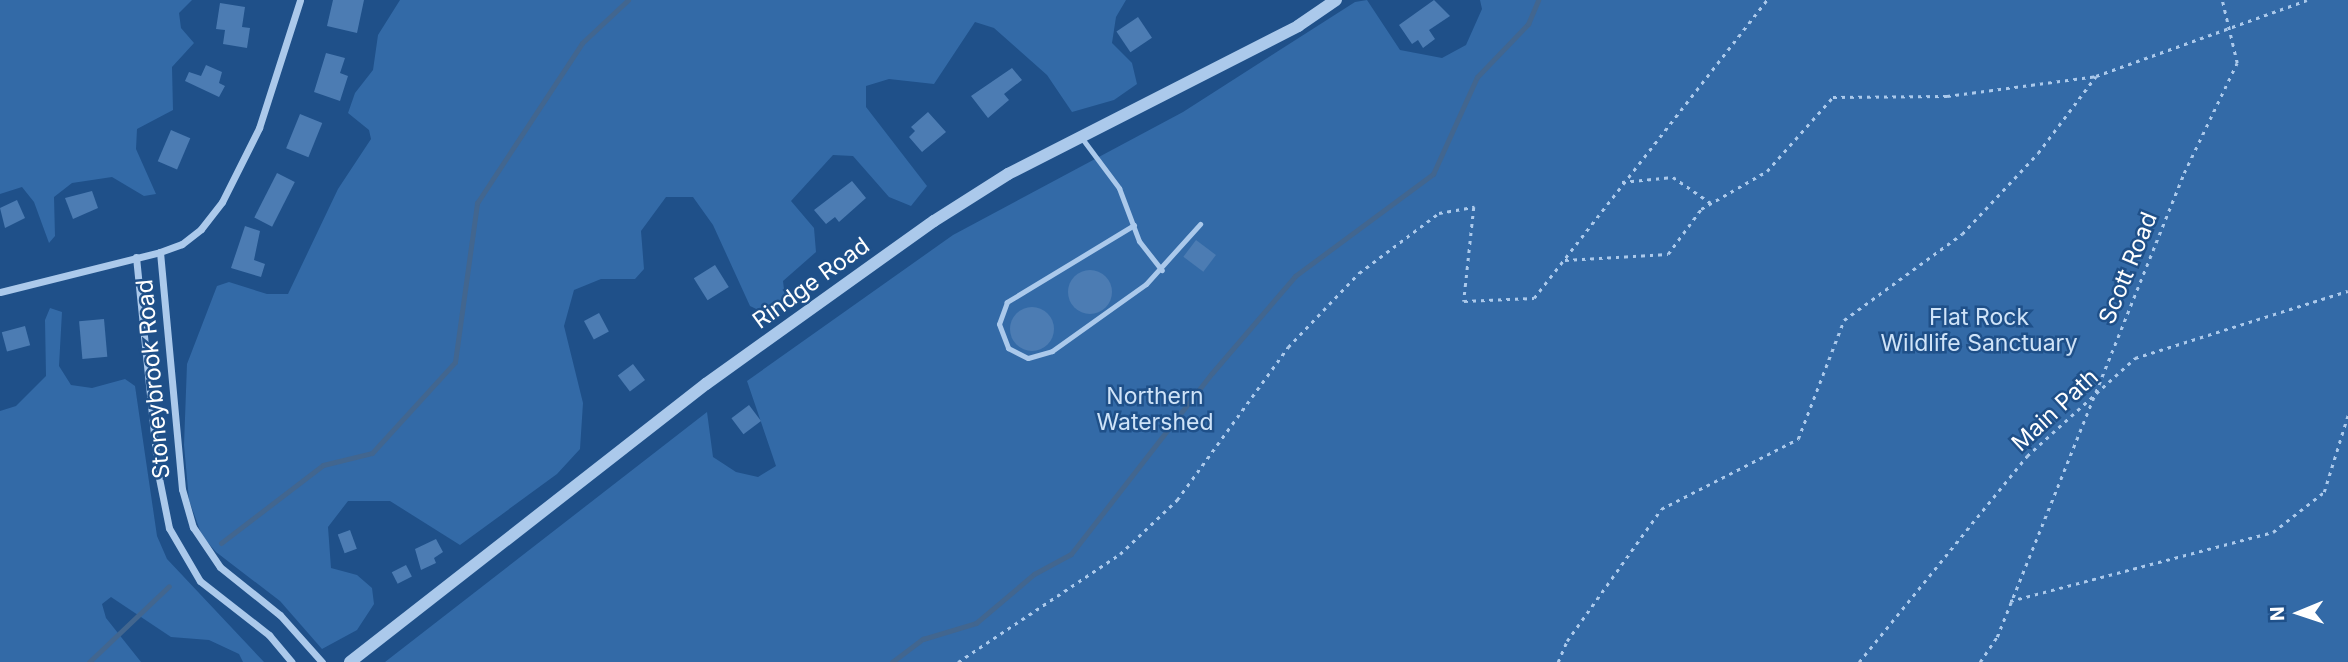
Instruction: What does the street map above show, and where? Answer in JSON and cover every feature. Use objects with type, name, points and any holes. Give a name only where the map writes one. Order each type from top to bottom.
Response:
[{"type":"street","name":"Stoneybrook Road","points":[[300,0],[266,111],[229,190],[192,237],[160,252],[183,489],[193,527],[220,567],[280,615],[321,662]]},
{"type":"street","name":"Rindge Road","points":[[350,662],[706,384],[847,282],[1009,174],[1298,26],[1336,0]]},
{"type":"street","points":[[0,292],[160,252]]},
{"type":"street","name":"Stoneybrook Road","points":[[136,257],[158,473],[169,528],[200,581],[269,635],[292,662]]},
{"type":"lane","points":[[1081,137],[1119,188],[1144,250],[1162,270]]},
{"type":"lane","points":[[1134,225],[1007,302],[999,324],[1008,348],[1028,358],[1052,351],[1162,270],[1200,224]]},
{"type":"path","points":[[958,662],[1120,554],[1177,500],[1288,347],[1359,273],[1439,213],[1474,207],[1464,301],[1534,298],[1767,0]]},
{"type":"path","name":"Scott Road","points":[[1980,662],[1997,637],[2184,173],[2237,63],[2222,0]]},
{"type":"path","points":[[1563,260],[1668,254],[1701,209],[1767,171],[1833,97],[1947,96],[2096,76],[2307,0]]},
{"type":"path","points":[[1558,662],[1567,640],[1661,509],[1798,439],[1844,320],[1962,234],[2038,153],[2096,76]]},
{"type":"path","points":[[1622,183],[1673,177],[1711,204]]},
{"type":"path","name":"Main Path","points":[[1859,662],[2027,456],[2135,358],[2348,291]]},
{"type":"path","points":[[2010,601],[2273,531],[2324,492],[2348,415]]},
{"type":"green space","points":[[0,0],[192,0],[179,13],[181,28],[194,43],[172,67],[173,110],[137,129],[136,149],[156,194],[144,196],[112,177],[72,183],[54,197],[55,236],[49,243],[34,202],[22,187],[0,194]]},
{"type":"green space","points":[[400,0],[1126,0],[1116,17],[1112,43],[1132,63],[1137,84],[1114,100],[1072,112],[1047,75],[994,28],[975,22],[934,84],[889,79],[866,86],[866,107],[927,186],[911,206],[889,197],[853,156],[833,155],[791,201],[814,228],[816,252],[783,281],[786,306],[769,315],[750,306],[713,225],[693,197],[666,197],[641,231],[644,269],[635,279],[601,279],[574,290],[564,326],[583,403],[580,449],[557,474],[460,545],[390,501],[348,501],[328,527],[331,568],[357,575],[372,588],[374,604],[357,630],[322,649],[280,601],[216,552],[202,536],[189,500],[184,445],[187,364],[217,286],[229,282],[267,294],[288,294],[338,189],[371,139],[369,130],[348,113],[355,93],[373,70],[378,35]]},
{"type":"green space","points":[[1367,0],[1400,50],[1442,58],[1466,45],[1482,9],[1480,0],[2348,0],[2348,662],[385,662],[707,412],[713,457],[736,472],[758,477],[776,466],[747,381],[953,235],[1183,112],[1355,2]]},
{"type":"green space","points":[[50,308],[62,312],[59,366],[71,385],[92,388],[125,379],[135,386],[157,536],[167,559],[264,662],[243,662],[239,654],[209,640],[171,637],[111,597],[102,604],[106,618],[141,662],[0,662],[0,411],[16,406],[46,376],[45,320]]},
{"type":"building","points":[[333,0],[364,0],[357,33],[327,26]]},
{"type":"building","points":[[1434,0],[1450,16],[1429,30],[1435,39],[1423,48],[1418,40],[1412,44],[1399,25]]},
{"type":"building","points":[[220,3],[245,7],[242,27],[250,28],[247,48],[223,44],[225,30],[216,29]]},
{"type":"building","points":[[1138,17],[1152,38],[1130,52],[1116,32]]},
{"type":"building","points":[[326,53],[345,58],[340,73],[348,76],[340,101],[314,92]]},
{"type":"building","points":[[206,65],[222,72],[219,83],[225,86],[219,97],[185,81],[189,72],[201,76]]},
{"type":"building","points":[[1012,68],[1022,80],[1004,94],[1009,100],[988,118],[971,96]]},
{"type":"building","points":[[928,112],[946,132],[922,152],[909,137],[915,131],[911,127]]},
{"type":"building","points":[[300,114],[322,123],[308,157],[286,148]]},
{"type":"building","points":[[171,130],[190,138],[177,170],[158,161]]},
{"type":"building","points":[[277,173],[295,182],[272,227],[254,218]]},
{"type":"building","points":[[852,181],[866,198],[839,222],[835,217],[826,224],[814,210]]},
{"type":"building","points":[[92,191],[98,208],[73,219],[65,198]]},
{"type":"building","points":[[17,200],[25,218],[5,228],[0,208]]},
{"type":"building","points":[[245,226],[260,231],[254,260],[265,264],[261,277],[231,268]]},
{"type":"building","points":[[1196,240],[1216,255],[1203,272],[1183,257]]},
{"type":"building","points":[[715,265],[729,287],[708,300],[694,278]]},
{"type":"building","points":[[1090,270],[1106,276],[1112,292],[1106,308],[1090,314],[1074,308],[1068,292],[1074,276]]},
{"type":"building","points":[[1032,307],[1041,308],[1048,313],[1053,320],[1053,338],[1048,345],[1041,350],[1032,351],[1023,350],[1016,345],[1011,338],[1010,329],[1011,320],[1016,313],[1023,308]]},
{"type":"building","points":[[599,313],[609,332],[594,340],[584,321]]},
{"type":"building","points":[[104,319],[107,357],[82,359],[79,321]]},
{"type":"building","points":[[25,326],[30,345],[7,352],[2,332]]},
{"type":"building","points":[[633,364],[645,380],[630,391],[618,375]]},
{"type":"building","points":[[749,405],[761,421],[743,434],[731,418]]},
{"type":"building","points":[[350,530],[357,549],[345,553],[338,534]]},
{"type":"building","points":[[436,539],[443,552],[434,558],[436,563],[421,570],[415,549]]},
{"type":"building","points":[[406,565],[412,577],[398,584],[392,572]]},
{"type":"waterway","points":[[221,543],[323,465],[372,453],[455,362],[477,203],[582,43],[628,0]]},
{"type":"waterway","points":[[892,662],[923,639],[976,623],[1034,574],[1071,554],[1212,373],[1295,276],[1433,174],[1477,77],[1528,24],[1538,0]]},
{"type":"waterway","points":[[89,662],[169,586]]},
{"type":"park label","name":"Flat Rock Wildlife Sanctuary","points":[[1979,330]]},
{"type":"park label","name":"Northern Watershed","points":[[1155,409]]}]
